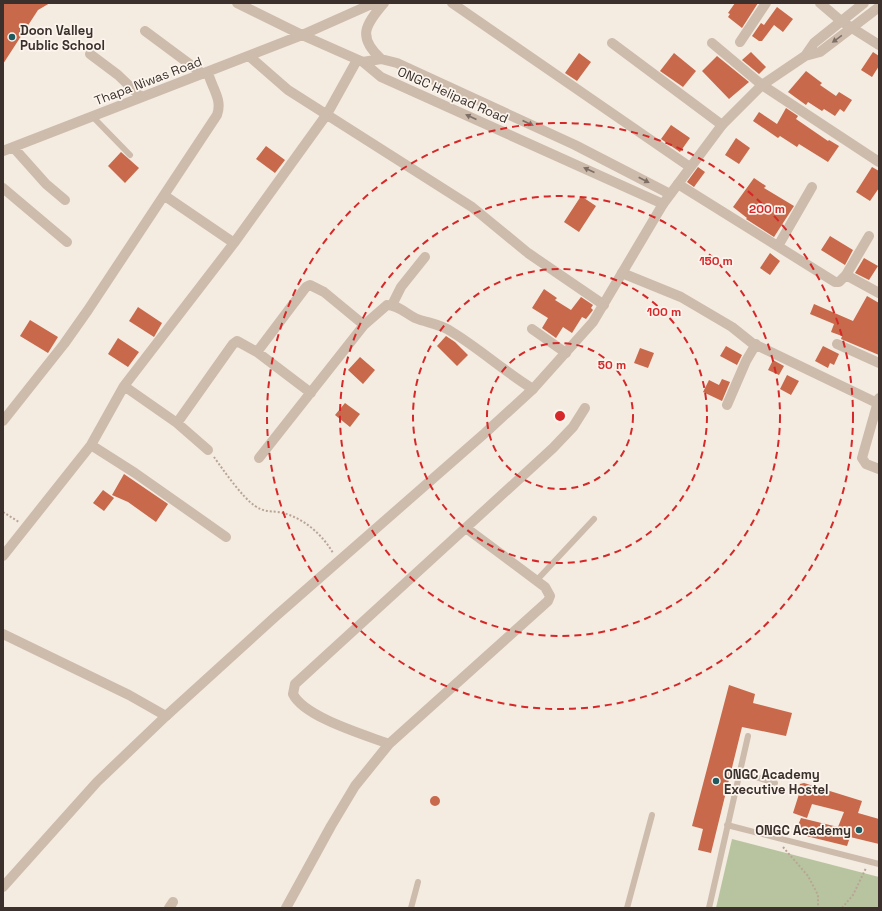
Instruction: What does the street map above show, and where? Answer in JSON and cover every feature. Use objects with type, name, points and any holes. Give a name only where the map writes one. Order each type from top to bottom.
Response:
[{"type":"street","name":"ONGC Helipad Road","points":[[237,3],[302,35],[360,61],[381,77],[663,204]]},
{"type":"street","name":"Thapa Niwas Road","points":[[8,149],[302,35],[374,3]]},
{"type":"street","points":[[381,59],[368,46],[365,36],[369,23],[384,3]]},
{"type":"street","points":[[452,3],[690,167]]},
{"type":"street","points":[[740,42],[766,3]]},
{"type":"street","points":[[820,3],[841,22],[879,45]]},
{"type":"street","points":[[806,56],[814,42],[864,3]]},
{"type":"street","points":[[3,887],[97,782],[166,716],[337,562],[486,433],[533,389],[593,322],[663,204],[722,125],[762,85],[806,56],[820,52],[879,7]]},
{"type":"street","points":[[3,421],[64,344],[165,196],[219,111],[219,100],[206,73],[145,31]]},
{"type":"street","points":[[612,43],[722,125]]},
{"type":"street","points":[[712,43],[762,85],[879,162]]},
{"type":"street","points":[[90,54],[118,75],[141,97]]},
{"type":"street","points":[[249,56],[288,90],[472,207],[528,253],[604,305]]},
{"type":"street","points":[[3,556],[91,445],[124,386],[234,243],[327,114],[360,61],[381,59],[397,63],[575,145],[670,194]]},
{"type":"street","points":[[8,149],[65,200]]},
{"type":"street","points":[[678,184],[835,282],[839,282],[846,275],[869,236]]},
{"type":"street","points":[[778,246],[812,187]]},
{"type":"street","points":[[3,188],[67,242]]},
{"type":"street","points":[[165,196],[234,243]]},
{"type":"street","points":[[392,305],[401,287],[425,257]]},
{"type":"street","points":[[622,273],[681,297],[732,327],[756,344],[878,400],[862,458],[866,464],[879,469]]},
{"type":"street","points":[[846,275],[879,293]]},
{"type":"street","points":[[257,352],[306,287],[310,285],[324,292],[364,325]]},
{"type":"street","points":[[259,458],[364,325],[382,307],[392,305],[418,319],[441,326],[453,332],[511,376],[533,389]]},
{"type":"street","points":[[532,329],[566,353]]},
{"type":"street","points":[[177,423],[233,344],[237,341],[242,342],[257,352],[311,393]]},
{"type":"street","points":[[726,404],[756,344]]},
{"type":"street","points":[[837,344],[879,363]]},
{"type":"street","points":[[124,386],[177,423],[208,450]]},
{"type":"street","points":[[389,744],[314,714],[296,702],[293,694],[295,684],[554,448],[573,427],[585,408]]},
{"type":"street","points":[[91,445],[135,473],[226,537]]},
{"type":"street","points":[[286,908],[355,786],[389,744],[548,601],[550,596],[548,592],[536,581],[466,528]]},
{"type":"street","points":[[3,634],[129,695],[166,716]]},
{"type":"lane","points":[[92,116],[130,156]]},
{"type":"lane","points":[[536,581],[594,519]]},
{"type":"lane","points":[[709,908],[748,736]]},
{"type":"lane","points":[[740,772],[775,783]]},
{"type":"lane","points":[[627,908],[652,815]]},
{"type":"lane","points":[[727,825],[879,864]]},
{"type":"lane","points":[[410,908],[418,882]]},
{"type":"path","points":[[208,450],[254,506],[266,512],[278,512],[293,517],[314,529],[326,542],[337,562]]},
{"type":"path","points":[[3,512],[26,527]]},
{"type":"path","points":[[775,837],[808,876],[818,895],[818,908]]},
{"type":"path","points":[[842,908],[854,895],[869,861]]},
{"type":"green space","points":[[732,839],[879,877],[879,908],[716,908]]},
{"type":"building","name":"Doon Valley Public School","points":[[3,3],[50,3],[38,10],[3,64]]},
{"type":"building","points":[[735,3],[758,3],[742,28],[728,17],[730,14],[728,13]]},
{"type":"building","points":[[777,7],[793,19],[783,32],[774,25],[762,41],[759,41],[752,36],[761,23],[764,25]]},
{"type":"building","points":[[751,52],[766,67],[759,74],[742,60]]},
{"type":"building","points":[[873,52],[879,56],[879,66],[872,77],[861,70]]},
{"type":"building","points":[[579,53],[591,62],[577,81],[565,73]]},
{"type":"building","points":[[674,53],[696,71],[683,87],[660,71]]},
{"type":"building","points":[[717,56],[749,82],[729,99],[702,71]]},
{"type":"building","points":[[806,71],[822,83],[820,85],[836,96],[839,92],[852,100],[844,112],[840,109],[835,116],[824,109],[822,111],[808,102],[806,105],[788,92]]},
{"type":"building","points":[[786,108],[798,116],[796,119],[828,141],[829,140],[839,146],[828,162],[799,144],[797,147],[780,136],[778,138],[753,121],[759,112],[777,124]]},
{"type":"building","points":[[671,125],[690,138],[680,152],[661,139]]},
{"type":"building","points":[[736,138],[750,148],[739,164],[725,155]]},
{"type":"building","points":[[266,146],[285,160],[275,173],[256,159]]},
{"type":"building","points":[[121,152],[139,168],[125,183],[108,166]]},
{"type":"building","points":[[698,167],[705,172],[694,187],[687,182]]},
{"type":"building","points":[[872,167],[879,171],[879,188],[870,201],[856,192]]},
{"type":"building","points":[[754,178],[766,186],[764,188],[794,206],[774,237],[746,219],[747,218],[733,207]]},
{"type":"building","points":[[581,196],[596,206],[579,232],[564,222]]},
{"type":"building","points":[[830,236],[853,250],[845,265],[821,250]]},
{"type":"building","points":[[770,253],[780,261],[770,275],[760,268]]},
{"type":"building","points":[[864,258],[878,266],[869,280],[855,273]]},
{"type":"building","points":[[544,289],[557,298],[555,300],[571,310],[581,297],[593,305],[591,308],[593,310],[586,319],[582,317],[572,333],[563,327],[556,338],[542,328],[548,318],[532,308]]},
{"type":"building","points":[[867,296],[879,303],[879,355],[841,339],[842,336],[831,332],[834,324],[810,314],[814,304],[853,321]]},
{"type":"building","points":[[138,307],[162,323],[154,337],[129,321]]},
{"type":"building","points":[[30,320],[58,337],[48,353],[20,336]]},
{"type":"building","points":[[446,336],[455,342],[468,355],[457,366],[437,346]]},
{"type":"building","points":[[118,338],[139,352],[128,367],[108,354]]},
{"type":"building","points":[[726,346],[742,355],[737,365],[720,356]]},
{"type":"building","points":[[823,346],[839,354],[834,365],[830,363],[828,368],[815,361]]},
{"type":"building","points":[[640,348],[654,353],[648,368],[634,363]]},
{"type":"building","points":[[360,357],[375,370],[363,384],[348,370]]},
{"type":"building","points":[[773,360],[784,366],[779,375],[768,370]]},
{"type":"building","points":[[787,375],[799,381],[791,395],[780,389]]},
{"type":"building","points":[[722,379],[730,382],[722,401],[703,392],[709,380],[719,385]]},
{"type":"building","points":[[345,403],[360,414],[350,427],[335,415]]},
{"type":"building","points":[[124,474],[168,504],[156,522],[128,502],[112,495]]},
{"type":"building","points":[[103,490],[114,498],[104,511],[93,503]]},
{"type":"building","name":"ONGC Academy Executive Hostel","points":[[729,685],[755,694],[753,703],[792,713],[786,736],[742,727],[711,853],[698,850],[703,829],[692,826]]},
{"type":"building","points":[[804,783],[862,801],[858,813],[879,819],[879,844],[850,837],[847,846],[798,834],[796,830],[801,818],[838,827],[844,812],[812,804],[807,818],[793,813],[799,794],[797,793],[800,784]]},
{"type":"building","points":[[433,796],[437,796],[439,797],[439,805],[433,806],[430,803],[430,799]]},
{"type":"place","name":"Doon Valley Public School","points":[[12,37]]},
{"type":"place","name":"ONGC Academy Executive Hostel","points":[[716,781]]},
{"type":"place","name":"ONGC Academy","points":[[859,830]]}]
